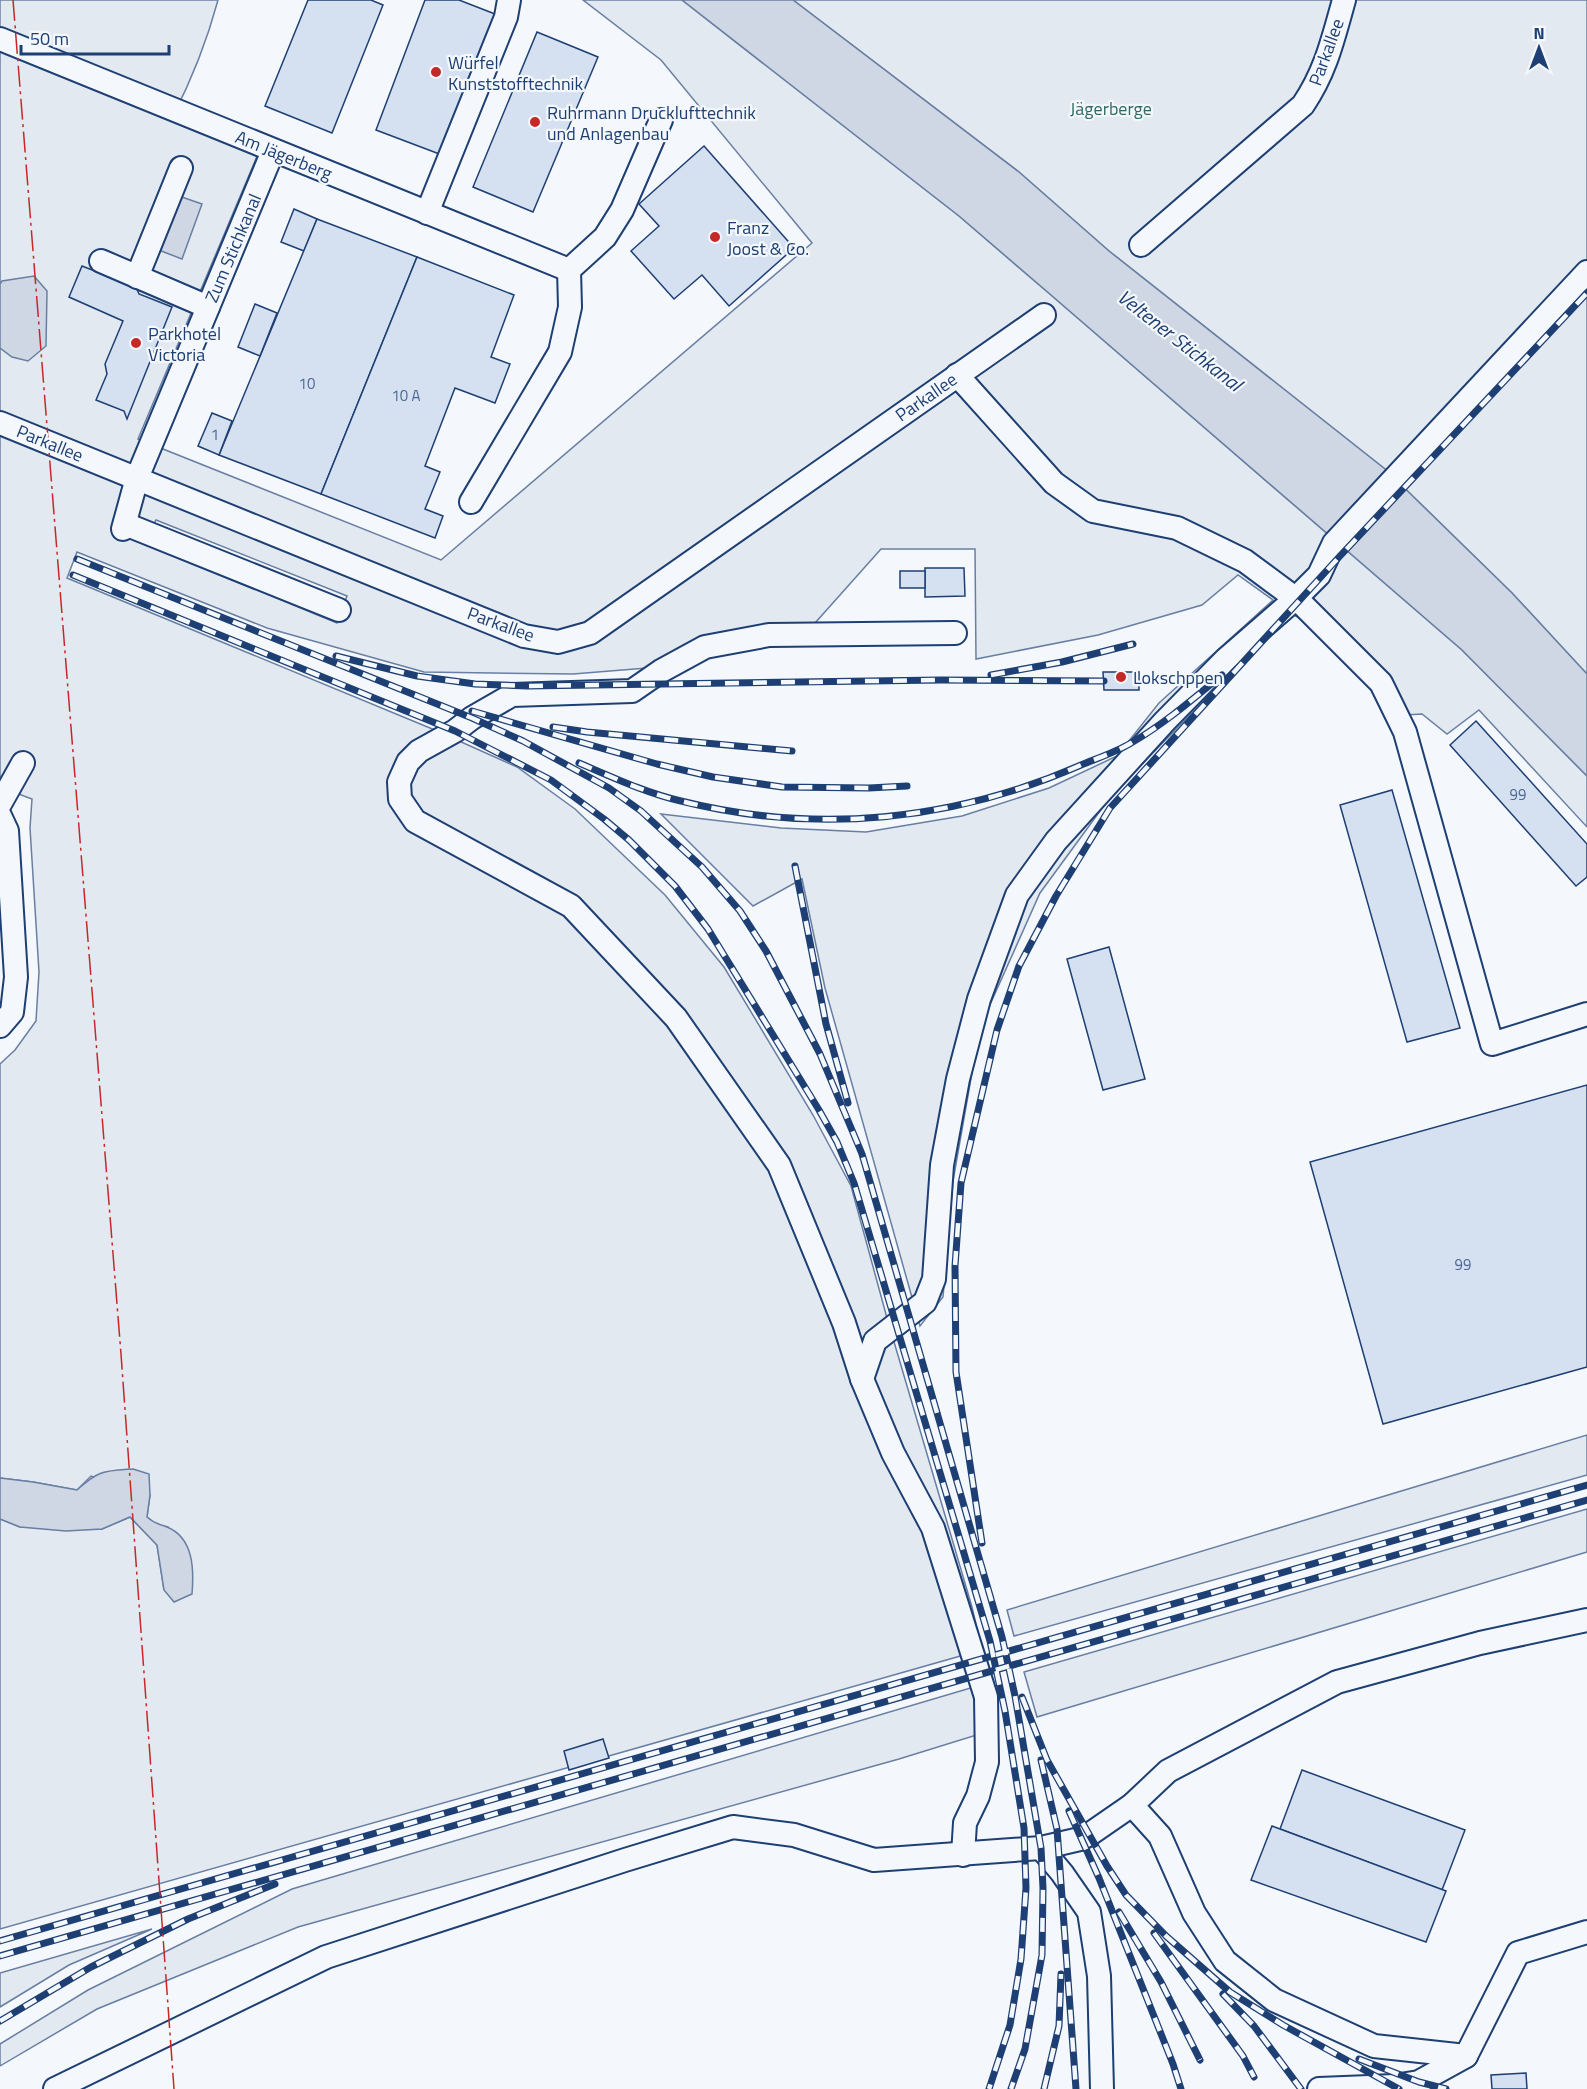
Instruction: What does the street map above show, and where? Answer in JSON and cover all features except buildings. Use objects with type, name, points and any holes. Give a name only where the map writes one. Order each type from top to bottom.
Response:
[{"type":"street","points":[[427,213],[506,17],[509,0]]},
{"type":"street","name":"Parkallee","points":[[1141,245],[1302,105],[1316,85],[1326,62],[1344,0]]},
{"type":"street","name":"Am Jägerberg","points":[[0,39],[569,270]]},
{"type":"street","points":[[471,502],[560,352],[570,307],[569,270],[605,237],[622,210],[661,120]]},
{"type":"street","name":"Zum Stichkanal","points":[[273,151],[137,478],[124,526],[339,610]]},
{"type":"street","points":[[137,277],[181,168]]},
{"type":"street","points":[[101,261],[208,307]]},
{"type":"street","points":[[862,1379],[876,1341],[925,1302],[934,1279],[942,1166],[958,1079],[979,999],[1017,894],[1056,841],[1165,721],[1226,659],[1296,599],[1318,575],[1334,543],[1587,272]]},
{"type":"street","name":"Parkallee","points":[[0,423],[524,636],[558,642],[590,633],[1044,315]]},
{"type":"street","points":[[957,375],[1054,483],[1093,511],[1178,528],[1245,561],[1296,599],[1381,683],[1405,732],[1492,1044],[1587,1014]]},
{"type":"street","points":[[955,633],[769,635],[705,647],[661,671],[632,691],[512,695],[419,751],[408,762],[399,782],[400,799],[415,821],[571,906],[676,1018],[779,1166],[844,1323],[862,1379],[893,1453],[933,1528],[986,1697],[987,1762],[978,1796],[965,1823],[963,1855]]},
{"type":"street","points":[[0,804],[23,763]]},
{"type":"street","points":[[0,816],[7,831],[16,977],[12,1012],[0,1026]]},
{"type":"street","points":[[55,2089],[326,1957],[733,1827],[794,1835],[874,1860],[1041,1848],[1080,1839],[1132,1805],[1168,1771],[1337,1682],[1480,1643],[1587,1620]]},
{"type":"street","points":[[1132,1805],[1160,1836],[1194,1913],[1226,1961],[1274,2000],[1374,2046],[1466,2056]]},
{"type":"street","points":[[1041,1848],[1089,1912],[1100,1976],[1102,2089]]},
{"type":"street","points":[[1319,2089],[1394,2086],[1419,2082],[1466,2056],[1518,1953],[1587,1932]]},
{"type":"green space","points":[[0,0],[218,0],[198,60],[172,118],[258,154],[138,439],[441,560],[812,243],[661,60],[583,0],[682,0],[959,216],[1462,650],[1587,776],[1587,827],[1479,710],[1447,734],[1422,714],[1387,716],[1368,685],[1300,618],[1289,613],[1111,796],[1040,893],[980,1027],[953,1181],[943,1297],[920,1326],[825,988],[802,879],[753,906],[661,814],[781,828],[866,832],[962,816],[1049,788],[1117,756],[1159,703],[1273,600],[1238,575],[1202,605],[1098,635],[976,659],[975,549],[881,549],[815,623],[715,636],[647,668],[573,674],[424,672],[267,628],[77,552],[67,578],[430,728],[517,767],[575,809],[665,895],[724,967],[813,1115],[851,1186],[887,1318],[972,1607],[993,1697],[996,1729],[899,1759],[298,1927],[97,2009],[0,2066],[0,2044],[88,1990],[292,1889],[974,1687],[964,1655],[0,1929],[0,1519],[20,1527],[102,1529],[130,1517],[157,1545],[164,1590],[168,1527],[156,1525],[147,1517],[150,1495],[91,1476],[77,1490],[0,1478],[0,1064],[15,1050],[36,1021],[39,972],[30,828],[32,799],[0,787]],"holes":[[[156,520],[347,596],[337,623],[144,544]]]},
{"type":"green space","name":"Jägerberge","points":[[793,0],[1587,0],[1587,674],[1512,593],[1385,469],[1109,251],[1019,172]]},
{"type":"green space","points":[[1587,1435],[1587,1475],[1014,1636],[1007,1610]]},
{"type":"green space","points":[[1587,1509],[1587,1552],[1037,1717],[1024,1672]]},
{"type":"green space","points":[[152,1929],[69,1965],[0,2007],[0,1973]]},
{"type":"water","name":"Veltener Stichkanal","points":[[682,0],[793,0],[1019,172],[1109,251],[1385,469],[1512,593],[1587,674],[1587,776],[1462,650],[959,216]]},
{"type":"water","points":[[176,195],[202,204],[182,259],[156,249]]},
{"type":"water","points":[[34,276],[47,291],[46,346],[28,361],[12,357],[0,348],[0,284],[2,281]]},
{"type":"water","points":[[133,1469],[149,1474],[150,1495],[147,1517],[176,1532],[183,1539],[190,1556],[193,1575],[192,1594],[174,1602],[164,1590],[157,1545],[130,1517],[102,1529],[66,1531],[20,1527],[0,1519],[0,1478],[77,1490],[102,1473]]},
{"type":"railway","points":[[982,1543],[956,1372],[955,1266],[961,1183],[997,1030],[1019,966],[1056,896],[1110,808],[1340,556],[1587,293]]},
{"type":"railway","points":[[77,559],[472,718],[523,741],[609,788],[641,811],[702,867],[740,911],[766,951],[820,1054],[862,1154],[1002,1637],[1015,1696],[1041,1848],[1043,1888],[1042,1955],[1025,2049],[1011,2089]]},
{"type":"railway","points":[[73,575],[455,731],[551,780],[629,840],[675,886],[708,929],[819,1110],[837,1142],[854,1183],[990,1641],[1005,1711],[1024,1828],[1026,1888],[1021,1959],[1010,2025],[989,2089]]},
{"type":"railway","points":[[991,675],[1062,662],[1133,644]]},
{"type":"railway","points":[[336,656],[417,676],[475,684],[527,686],[941,680],[1104,681]]},
{"type":"railway","points":[[579,763],[655,794],[732,812],[783,818],[884,817],[934,810],[984,799],[1033,784],[1100,757],[1143,736],[1222,675]]},
{"type":"railway","points":[[472,711],[657,764],[713,777],[782,787],[907,786]]},
{"type":"railway","points":[[553,727],[792,751]]},
{"type":"railway","points":[[795,866],[826,1024],[848,1103]]},
{"type":"railway","points":[[0,1941],[1587,1485]]},
{"type":"railway","points":[[0,1956],[1587,1500]]},
{"type":"railway","points":[[1022,1697],[1047,1760],[1126,1895],[1166,1936],[1230,1992],[1283,2025],[1399,2089]]},
{"type":"railway","points":[[1041,1760],[1057,1829],[1076,2089]]},
{"type":"railway","points":[[1069,1811],[1099,1878],[1181,2089]]},
{"type":"railway","points":[[0,2021],[91,1967],[188,1919],[275,1884]]},
{"type":"railway","points":[[1119,1912],[1161,1982],[1200,2060]]},
{"type":"railway","points":[[1154,1933],[1243,2056],[1254,2077]]},
{"type":"railway","points":[[1044,2089],[1059,2026],[1061,1974]]},
{"type":"railway","points":[[1223,1994],[1254,2026],[1301,2089]]},
{"type":"railway","points":[[1359,2059],[1419,2082],[1446,2089]]},
{"type":"power","points":[[13,0],[121,1354],[174,2089]]},
{"type":"place","name":"Würfel Kunststofftechnik","points":[[436,72]]},
{"type":"place","name":"Ruhrmann Drucklufttechnik und Anlagenbau","points":[[535,122]]},
{"type":"place","name":"Franz Joost & Co.","points":[[715,237]]},
{"type":"place","name":"Parkhotel Victoria","points":[[136,343]]},
{"type":"place","name":"Lokschppen","points":[[1121,677]]}]
